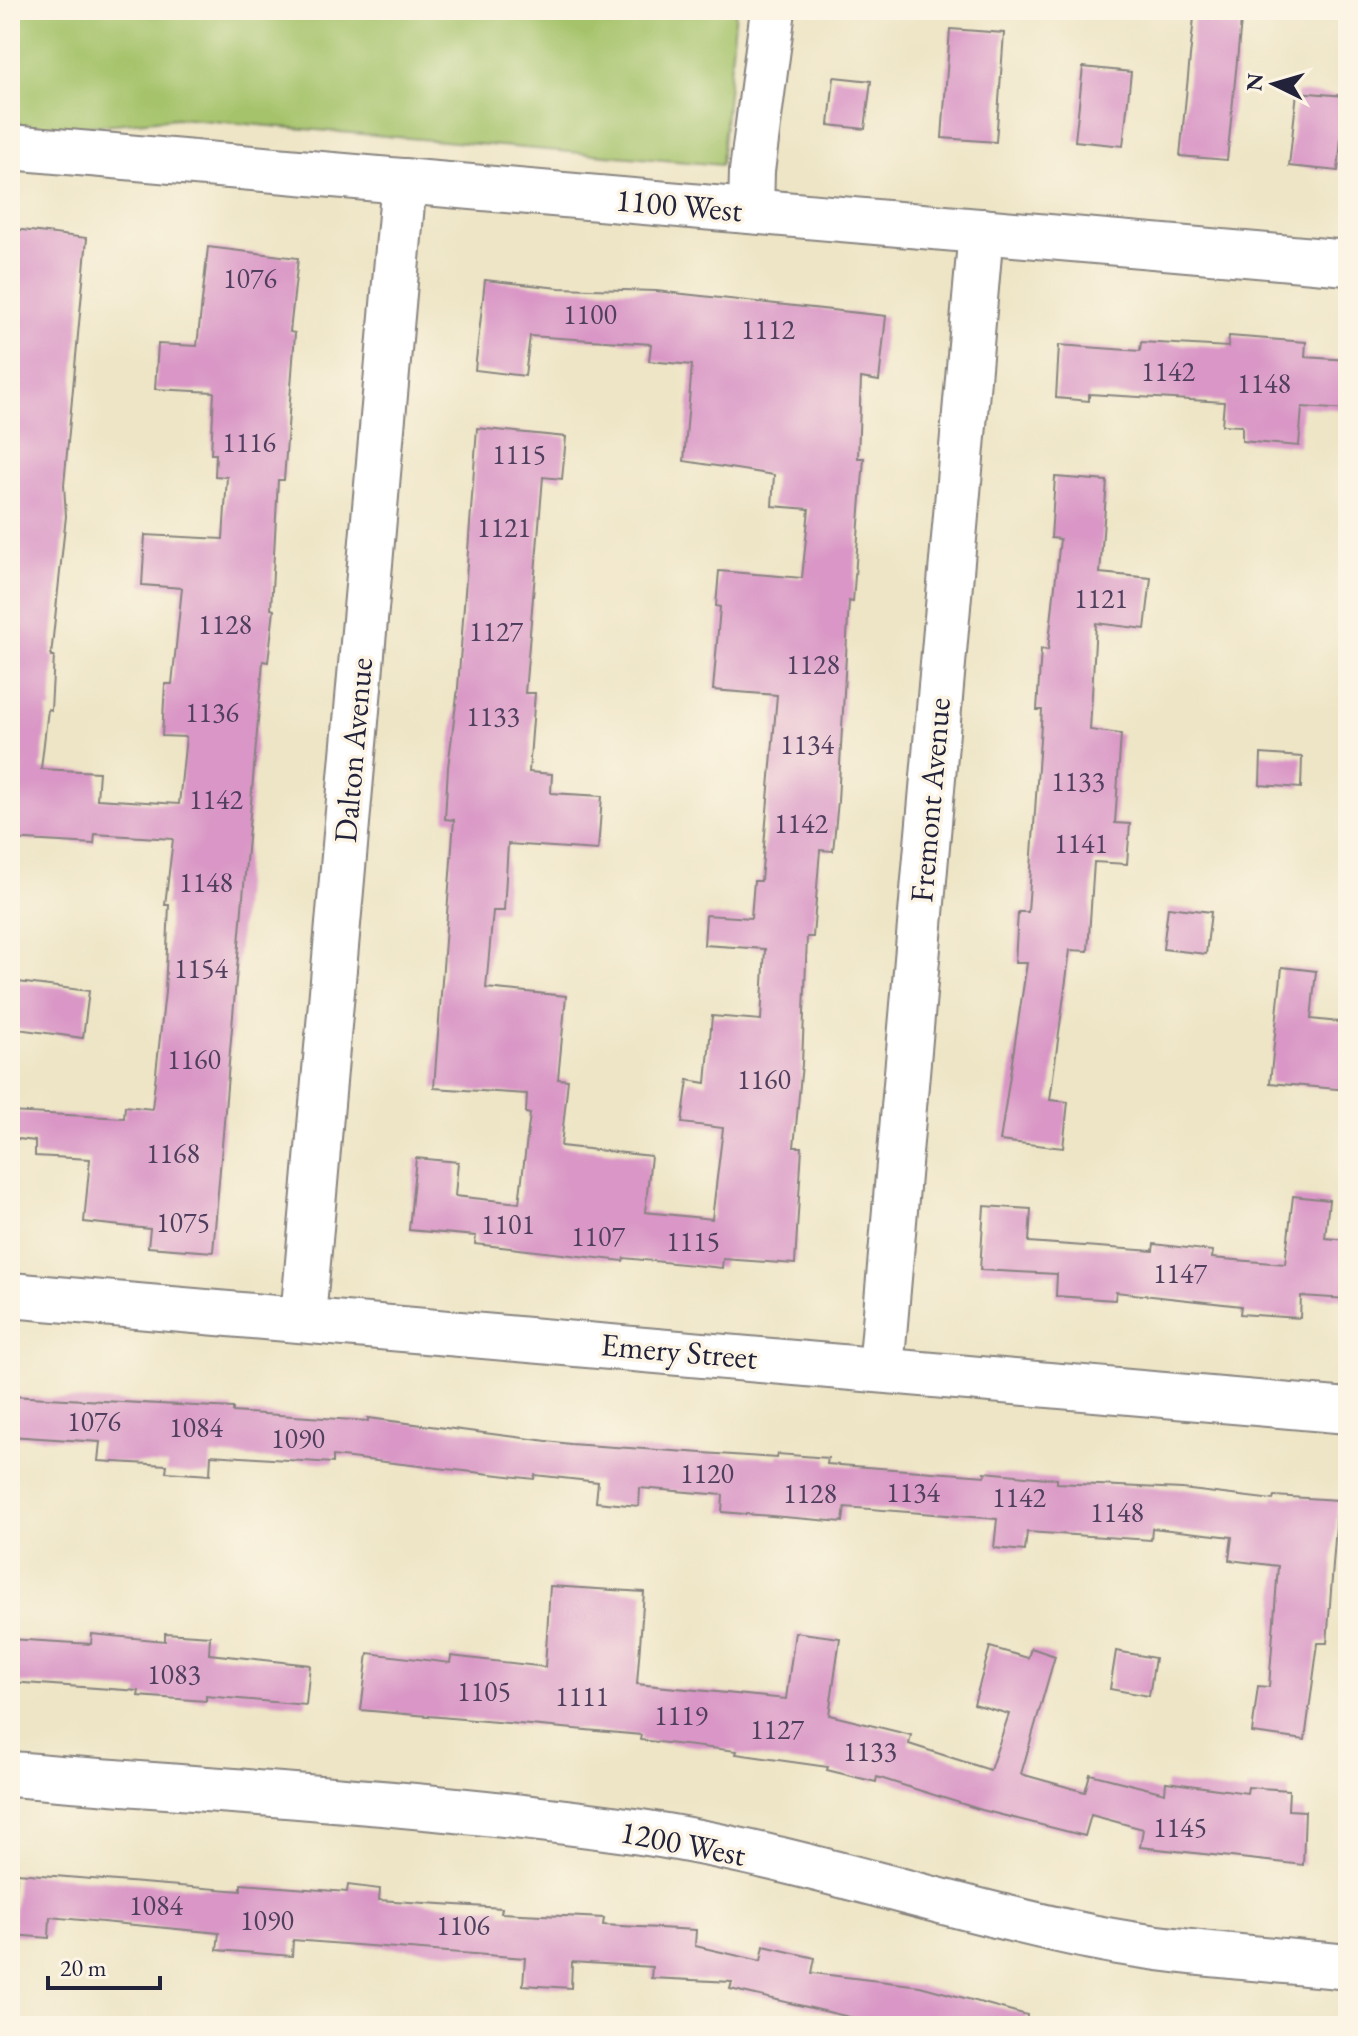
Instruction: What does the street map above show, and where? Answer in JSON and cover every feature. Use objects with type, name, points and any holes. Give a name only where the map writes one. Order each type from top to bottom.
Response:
[{"type":"street","points":[[751,211],[752,171],[773,10]]},
{"type":"street","name":"1100 West","points":[[10,147],[1348,263]]},
{"type":"street","name":"Dalton Avenue","points":[[303,1318],[404,181]]},
{"type":"street","name":"Fremont Avenue","points":[[881,1369],[981,231]]},
{"type":"street","name":"Emery Street","points":[[10,1295],[1348,1411]]},
{"type":"street","name":"1200 West","points":[[10,1774],[454,1811],[635,1831],[711,1845],[1093,1938],[1224,1957],[1348,1967]]},
{"type":"green space","points":[[10,10],[736,10],[721,165],[177,118],[10,134]]},
{"type":"building","points":[[1194,17],[1241,21],[1227,160],[1180,156]]},
{"type":"building","points":[[950,29],[1004,33],[996,142],[942,138]]},
{"type":"building","points":[[1083,67],[1131,72],[1123,146],[1075,141]]},
{"type":"building","points":[[834,77],[871,81],[865,129],[829,125]]},
{"type":"building","points":[[1297,92],[1345,96],[1338,171],[1289,166]]},
{"type":"building","points":[[14,229],[87,238],[64,485],[66,516],[51,656],[54,656],[51,710],[48,709],[41,769],[99,772],[97,799],[179,804],[186,737],[162,736],[165,684],[172,684],[182,588],[142,585],[145,535],[223,539],[227,477],[215,476],[216,454],[211,454],[214,392],[155,389],[158,344],[197,346],[208,247],[298,258],[290,332],[295,333],[284,480],[278,480],[271,609],[274,610],[268,662],[263,661],[213,1252],[148,1247],[150,1229],[84,1222],[90,1159],[35,1156],[35,1141],[10,1138],[10,1112],[124,1118],[125,1106],[152,1109],[165,992],[169,905],[165,905],[173,839],[95,834],[94,844],[10,839],[10,270]]},
{"type":"building","points":[[485,280],[559,288],[656,291],[886,316],[879,381],[861,378],[858,458],[864,458],[853,602],[849,601],[838,801],[833,851],[820,850],[813,937],[807,937],[802,1064],[794,1147],[802,1147],[795,1264],[723,1259],[722,1268],[624,1258],[623,1261],[475,1244],[476,1236],[409,1230],[416,1158],[458,1162],[455,1196],[519,1203],[530,1114],[526,1113],[527,1094],[434,1088],[454,820],[445,819],[448,767],[458,688],[477,428],[566,437],[562,479],[543,477],[525,693],[535,693],[529,772],[552,774],[551,793],[602,796],[598,850],[508,844],[504,911],[493,911],[486,988],[566,996],[558,1079],[568,1080],[561,1146],[651,1156],[645,1212],[712,1219],[723,1128],[682,1123],[688,1080],[706,1083],[712,1016],[761,1020],[765,949],[704,945],[706,915],[751,918],[754,881],[761,881],[777,695],[713,690],[720,607],[716,606],[719,571],[802,578],[809,509],[772,506],[774,475],[684,461],[692,365],[649,361],[651,344],[530,336],[525,376],[475,370]]},
{"type":"building","points":[[1229,336],[1306,342],[1305,357],[1348,360],[1348,410],[1302,407],[1299,446],[1242,441],[1242,426],[1222,425],[1224,402],[1089,394],[1089,401],[1056,398],[1059,345],[1140,351],[1141,342],[1228,347]]},
{"type":"building","points":[[1055,477],[1107,481],[1100,573],[1151,578],[1145,629],[1096,623],[1090,730],[1121,734],[1115,823],[1130,824],[1127,864],[1094,862],[1088,951],[1070,950],[1050,1100],[1068,1102],[1063,1148],[1000,1141],[1027,963],[1015,963],[1018,912],[1028,912],[1042,710],[1037,710],[1041,649],[1048,650],[1060,539],[1051,538]]},
{"type":"building","points":[[1261,754],[1302,757],[1301,788],[1260,785]]},
{"type":"building","points":[[1168,907],[1211,912],[1206,954],[1163,949]]},
{"type":"building","points":[[1282,967],[1316,971],[1311,1019],[1348,1023],[1348,1090],[1270,1083]]},
{"type":"building","points":[[10,981],[89,991],[83,1038],[10,1028]]},
{"type":"building","points":[[1293,1196],[1329,1200],[1325,1238],[1348,1240],[1348,1299],[1301,1296],[1300,1318],[1240,1314],[1241,1306],[1116,1292],[1115,1300],[1056,1296],[1057,1274],[980,1270],[984,1206],[1031,1209],[1029,1242],[1153,1251],[1154,1244],[1213,1251],[1212,1258],[1285,1264]]},
{"type":"building","points":[[10,1396],[233,1408],[233,1412],[368,1421],[368,1418],[570,1444],[777,1458],[778,1454],[828,1458],[827,1464],[985,1476],[985,1472],[1057,1479],[1057,1483],[1182,1489],[1273,1500],[1274,1496],[1338,1500],[1327,1643],[1318,1643],[1305,1740],[1252,1733],[1258,1686],[1269,1687],[1278,1566],[1229,1560],[1232,1537],[1152,1528],[1151,1540],[1027,1532],[1025,1551],[994,1548],[997,1519],[845,1507],[843,1522],[722,1512],[723,1495],[640,1488],[639,1506],[596,1502],[598,1482],[535,1475],[534,1479],[333,1456],[333,1463],[211,1455],[210,1475],[166,1472],[167,1465],[98,1461],[100,1442],[10,1436]]},
{"type":"building","points":[[550,1586],[644,1592],[637,1684],[786,1699],[795,1632],[840,1638],[829,1715],[911,1735],[909,1744],[990,1770],[1009,1714],[974,1704],[990,1647],[1028,1658],[1031,1648],[1055,1656],[1021,1774],[1085,1792],[1090,1774],[1165,1793],[1166,1782],[1247,1793],[1248,1787],[1289,1790],[1288,1810],[1305,1811],[1303,1865],[1140,1847],[1143,1829],[1091,1815],[1085,1836],[982,1810],[877,1777],[876,1782],[827,1770],[828,1767],[736,1754],[737,1751],[640,1740],[641,1735],[361,1710],[368,1653],[450,1663],[451,1656],[545,1667]]},
{"type":"building","points":[[165,1633],[210,1636],[209,1654],[310,1665],[306,1705],[206,1696],[206,1701],[138,1696],[139,1691],[10,1682],[10,1639],[91,1644],[92,1634],[165,1641]]},
{"type":"building","points":[[1116,1651],[1155,1658],[1149,1696],[1110,1689]]},
{"type":"building","points":[[17,1873],[241,1891],[241,1884],[347,1892],[348,1885],[380,1889],[379,1900],[502,1908],[501,1913],[604,1918],[603,1925],[696,1930],[695,1946],[761,1961],[764,1946],[815,1958],[812,1973],[920,1986],[1027,2015],[1026,2026],[853,2023],[854,2018],[730,1989],[732,1982],[651,1978],[652,1967],[572,1962],[571,1988],[523,1985],[525,1958],[293,1940],[292,1956],[217,1950],[219,1933],[50,1917],[49,1938],[13,1935]]}]
